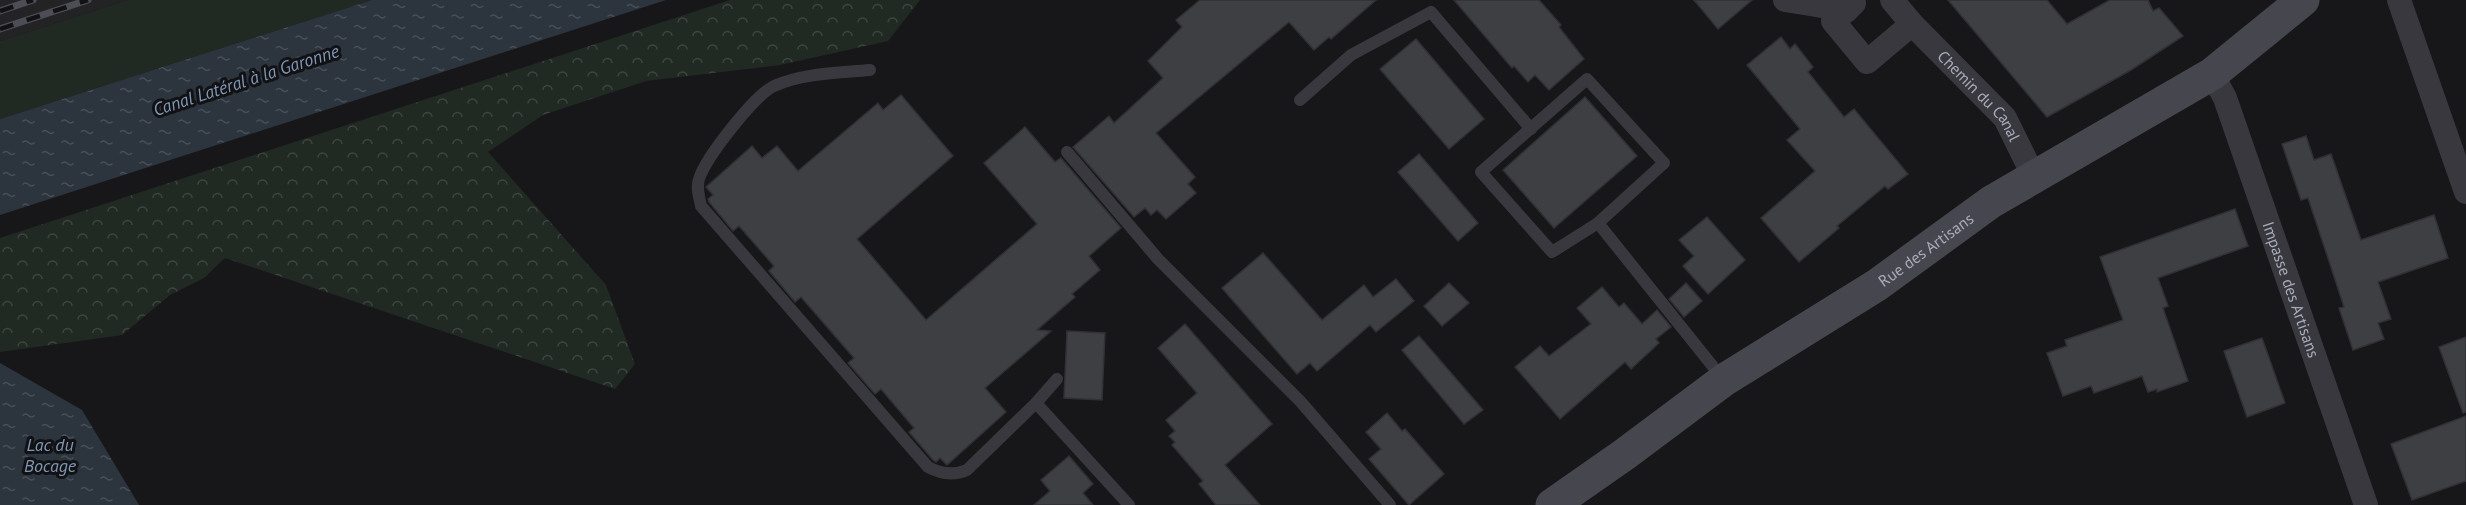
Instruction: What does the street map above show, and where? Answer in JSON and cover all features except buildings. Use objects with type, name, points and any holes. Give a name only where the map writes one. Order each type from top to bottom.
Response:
[{"type":"street","points":[[1785,0],[1853,5]]},
{"type":"street","name":"Chemin du Canal","points":[[1892,0],[1912,24],[2005,118],[2034,177]]},
{"type":"street","name":"Rue des Artisans","points":[[1552,505],[1724,380],[1877,285],[1991,202],[2212,74],[2303,0]]},
{"type":"street","points":[[2399,0],[2466,192]]},
{"type":"street","points":[[1853,5],[1833,21],[1867,62],[1912,24]]},
{"type":"street","name":"Impasse des Artisans","points":[[2212,74],[2225,98],[2366,505]]},
{"type":"lane","points":[[1300,100],[1351,55],[1431,12],[1531,129]]},
{"type":"lane","points":[[870,70],[799,78],[773,87],[755,100],[706,161],[697,189],[700,206],[928,467],[938,473],[957,474],[967,470],[1036,403],[1057,379]]},
{"type":"lane","points":[[1587,79],[1664,163],[1599,223],[1552,252],[1481,172],[1587,79]]},
{"type":"lane","points":[[1067,152],[1158,259],[1300,401],[1390,505]]},
{"type":"lane","points":[[1599,223],[1724,380]]},
{"type":"lane","points":[[1036,403],[1129,505]]},
{"type":"shaded area","points":[[0,0],[128,0],[0,41]]},
{"type":"green space","points":[[128,0],[372,0],[0,119],[0,41]]},
{"type":"green space","points":[[730,0],[920,0],[888,41],[780,65],[646,81],[543,115],[488,152],[606,285],[635,364],[615,389],[225,258],[204,278],[170,295],[122,335],[0,352],[0,238]]},
{"type":"water","name":"Canal Latéral à la Garonne","points":[[372,0],[666,0],[0,215],[0,119]]},
{"type":"water","name":"Lac du Bocage","points":[[0,363],[82,410],[139,505],[0,505]]},
{"type":"railway","points":[[0,11],[33,0]]},
{"type":"railway","points":[[0,29],[88,0]]}]
